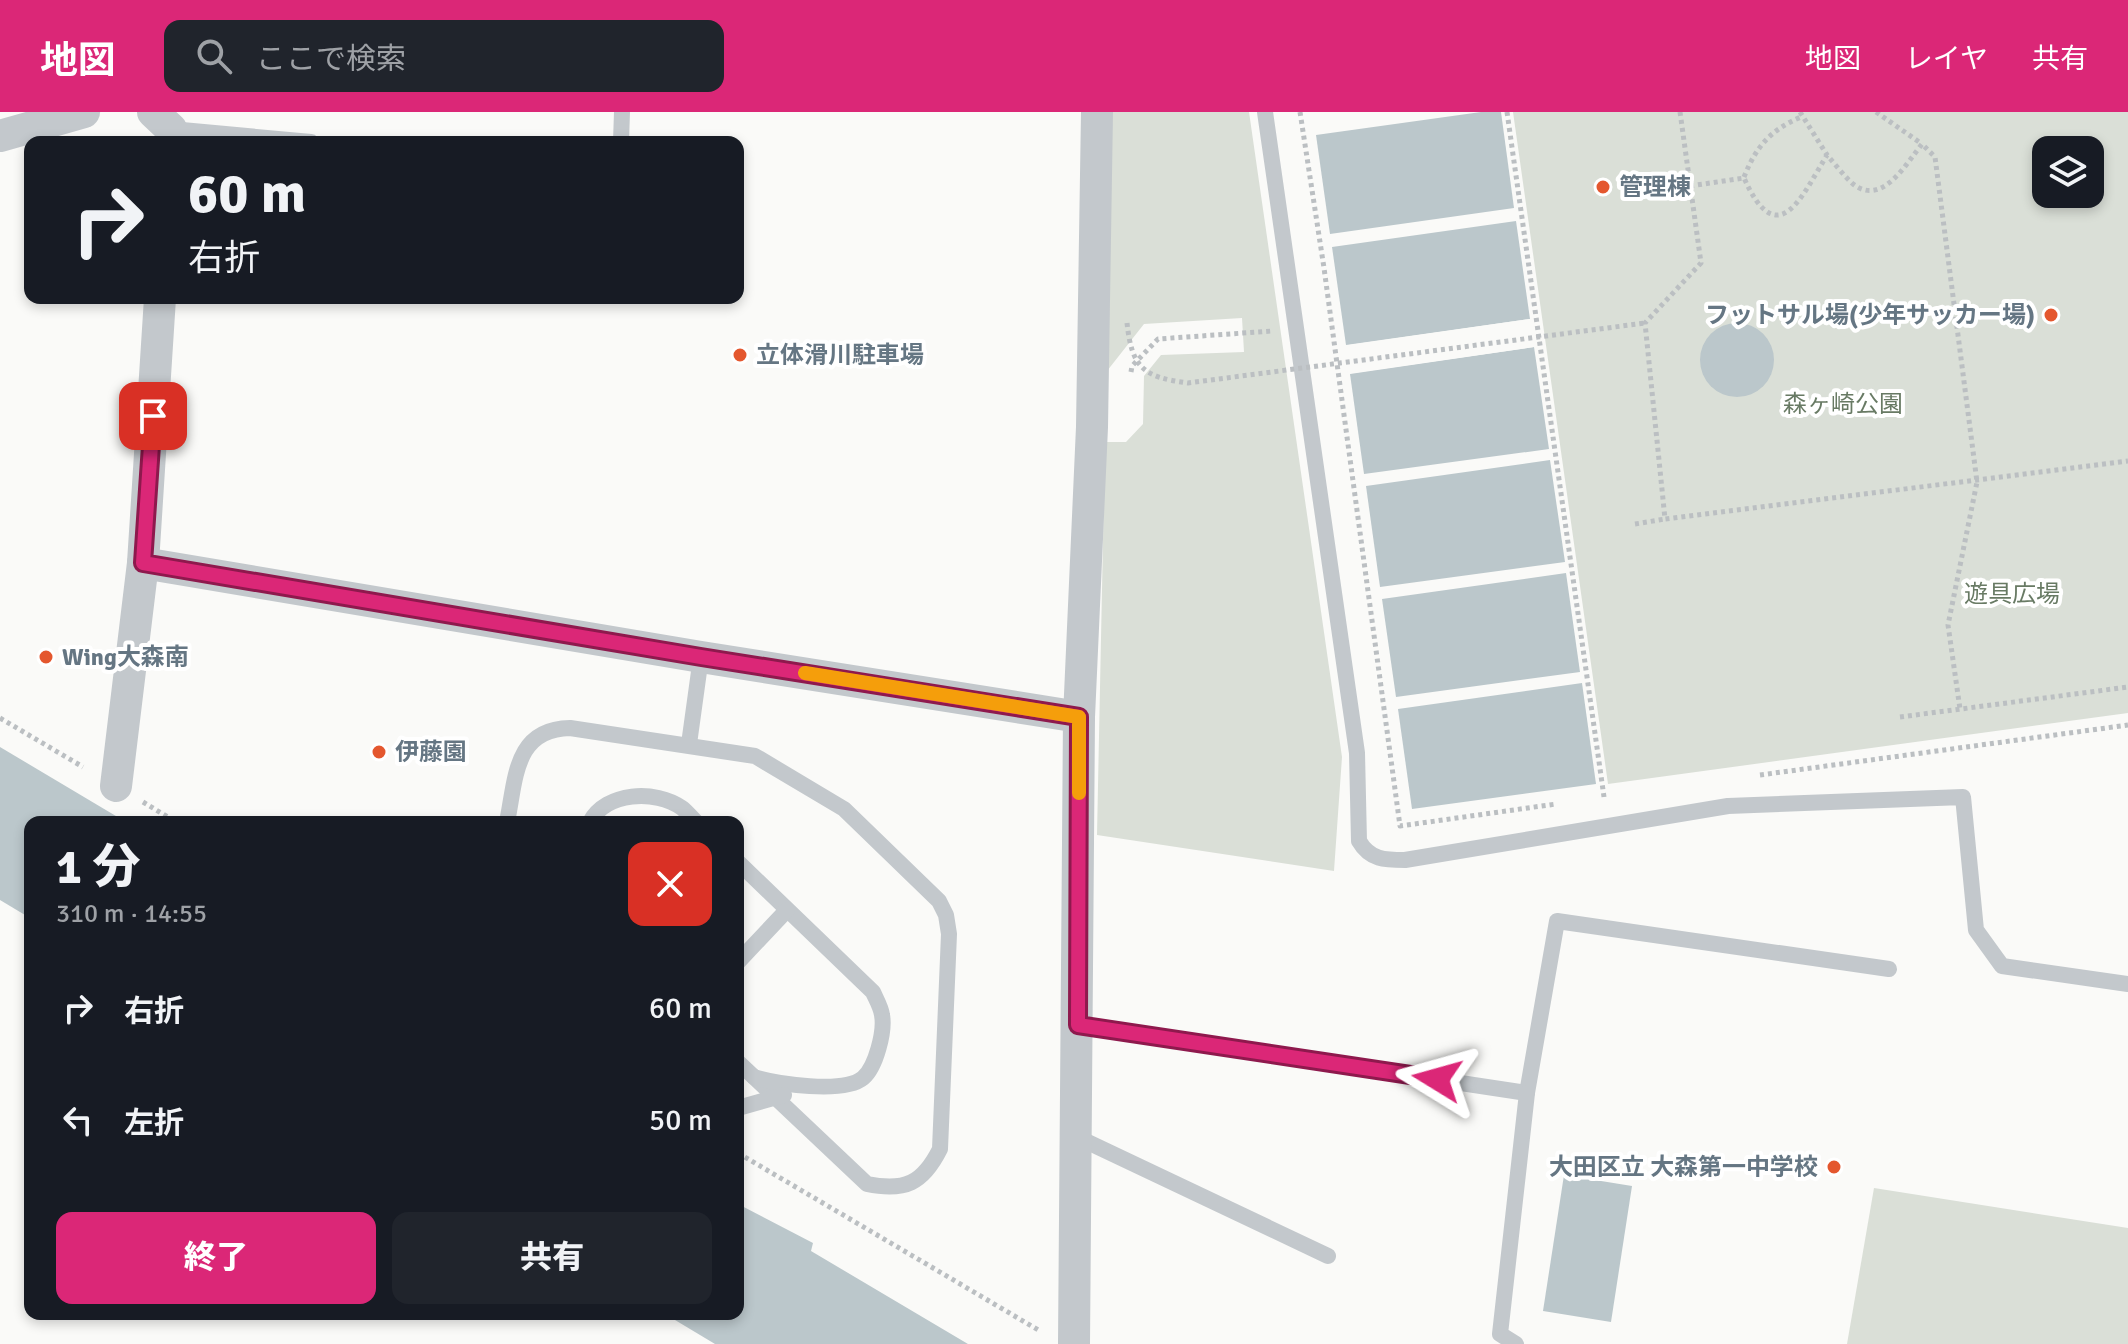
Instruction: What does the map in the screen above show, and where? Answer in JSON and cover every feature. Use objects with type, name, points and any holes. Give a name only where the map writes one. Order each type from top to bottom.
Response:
[{"type":"street","points":[[0,136],[84,112]]},
{"type":"street","points":[[1061,1340],[1077,1137],[1079,717],[1092,427],[1097,112]]},
{"type":"street","points":[[116,786],[143,563],[160,304]]},
{"type":"street","points":[[143,563],[1079,717]]},
{"type":"lane","points":[[621,136],[622,112]]},
{"type":"lane","points":[[1265,112],[1357,753],[1359,841],[1365,852],[1379,860],[1405,860],[1728,806],[1963,797],[1976,930],[2002,966],[2128,984]]},
{"type":"lane","points":[[165,128],[248,136]]},
{"type":"lane","points":[[689,744],[701,657]]},
{"type":"lane","points":[[508,816],[521,754],[536,738],[555,728],[689,744],[755,756],[844,809],[939,901],[946,915],[949,934],[940,1149],[929,1170],[912,1184],[887,1189],[867,1184],[744,1068]]},
{"type":"lane","points":[[595,816],[608,802],[629,796],[681,807],[690,816]]},
{"type":"lane","points":[[744,868],[873,992],[883,1017],[878,1053],[863,1078],[841,1087],[765,1080],[744,1071]]},
{"type":"lane","points":[[744,956],[787,910]]},
{"type":"lane","points":[[1516,1344],[1500,1334],[1527,1093],[1557,921],[1889,969]]},
{"type":"lane","points":[[1078,1025],[1527,1093]]},
{"type":"lane","points":[[744,1106],[820,1085]]},
{"type":"lane","points":[[1077,1137],[1328,1256]]},
{"type":"path","points":[[1300,112],[1400,826],[1557,804]]},
{"type":"path","points":[[1507,112],[1604,797],[1619,795]]},
{"type":"path","points":[[1127,323],[1130,353],[1145,370],[1163,380],[1188,383],[1645,323],[1701,263],[1680,112]]},
{"type":"path","points":[[1876,112],[1922,144],[1935,157],[1977,482],[1948,625],[1960,709]]},
{"type":"path","points":[[1744,178],[1760,144],[1781,125],[1800,114],[1827,155],[1853,184],[1865,190],[1878,190],[1890,184],[1922,144]]},
{"type":"path","points":[[1744,178],[1762,209],[1773,215],[1785,214],[1797,205],[1827,155]]},
{"type":"path","points":[[1690,186],[1744,178]]},
{"type":"path","points":[[1645,323],[1665,519]]},
{"type":"path","points":[[1132,366],[1158,339],[1244,332]]},
{"type":"path","points":[[1635,524],[2128,461]]},
{"type":"path","points":[[1900,717],[2128,687]]},
{"type":"path","points":[[1759,775],[2128,725]]},
{"type":"path","points":[[744,1156],[1061,1340]]},
{"type":"green space","points":[[1104,112],[1249,112],[1342,757],[1334,871],[1097,835],[1105,442],[1126,442],[1143,424],[1144,376],[1161,355],[1244,352],[1242,318],[1144,324],[1107,371]]},
{"type":"green space","name":"森ヶ崎公園","points":[[1513,112],[2128,112],[2128,713],[1608,784]]},
{"type":"green space","points":[[1874,1188],[2128,1228],[2128,1344],[1847,1344]]},
{"type":"shaded area","points":[[1481,112],[1501,112],[1514,208],[1330,234],[1316,135]]},
{"type":"shaded area","points":[[1516,221],[1530,319],[1346,345],[1332,247]]},
{"type":"shaded area","points":[[1737,323],[1758,329],[1768,339],[1774,360],[1768,381],[1758,391],[1737,397],[1716,391],[1706,381],[1700,360],[1706,339],[1716,329]]},
{"type":"shaded area","points":[[1534,347],[1549,449],[1364,474],[1350,374]]},
{"type":"shaded area","points":[[1550,460],[1565,562],[1380,587],[1366,486]]},
{"type":"shaded area","points":[[1566,573],[1580,672],[1396,697],[1382,599]]},
{"type":"shaded area","points":[[1582,683],[1596,784],[1412,809],[1398,709]]},
{"type":"shaded area","points":[[0,747],[116,816],[24,816],[24,914],[0,900]]},
{"type":"shaded area","points":[[1564,1175],[1632,1186],[1611,1322],[1543,1311]]},
{"type":"shaded area","points":[[744,1207],[813,1243],[811,1251],[968,1344],[715,1344],[675,1320],[744,1320]]},
{"type":"pier","points":[[1530,319],[1531,323],[1346,349],[1342,346]]},
{"type":"pier","points":[[1533,343],[1534,347],[1346,374],[1349,370]]},
{"type":"slow traffic","points":[[805,673],[1079,717],[1079,793]]},
{"type":"place","name":"管理棟","points":[[1603,187]]},
{"type":"place","name":"フットサル場(少年サッカー場)","points":[[2051,315]]},
{"type":"place","name":"立体滑川駐車場","points":[[740,355]]},
{"type":"place","name":"Wing大森南","points":[[46,657]]},
{"type":"place","name":"伊藤園","points":[[379,752]]},
{"type":"place","name":"大田区立 大森第一中学校","points":[[1834,1167]]},
{"type":"route","points":[[153,416],[143,563],[1079,717],[1078,1025],[1437,1079]]},
{"type":"park label","name":"遊具広場","points":[[2012,594]]}]
